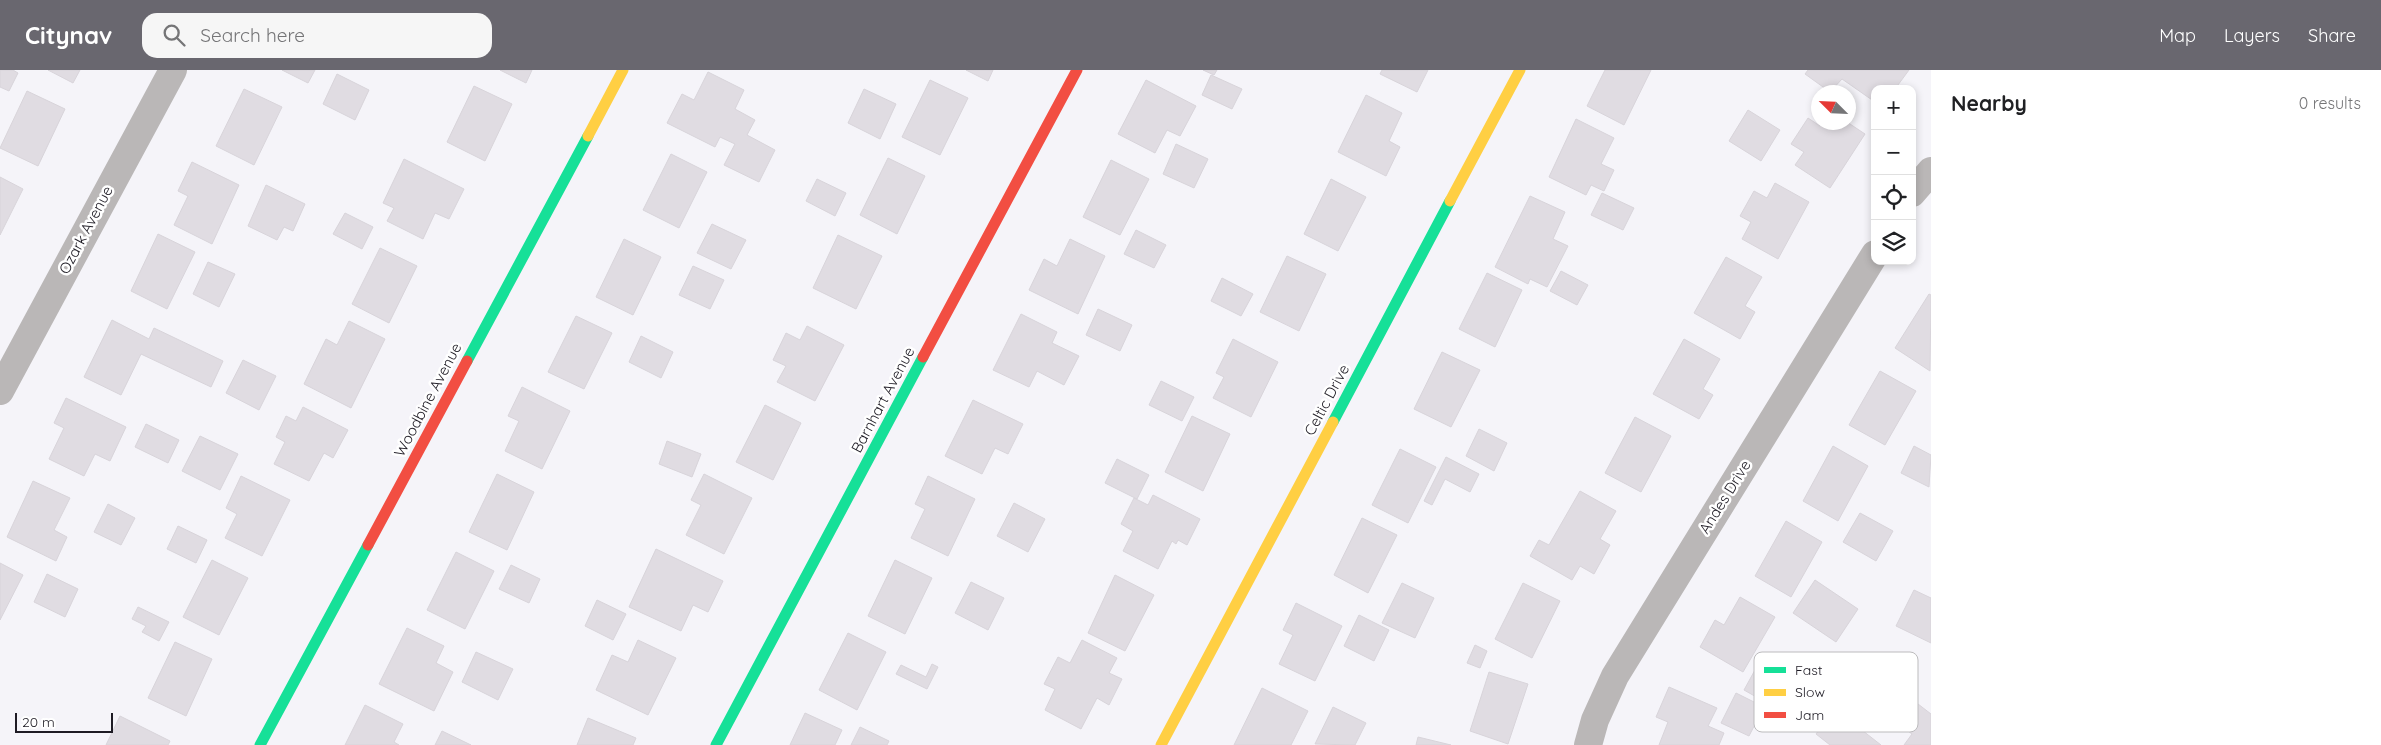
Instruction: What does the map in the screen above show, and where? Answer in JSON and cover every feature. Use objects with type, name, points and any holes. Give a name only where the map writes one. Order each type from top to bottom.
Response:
[{"type":"street","name":"Ozark Avenue","points":[[0,391],[173,70]]},
{"type":"street","name":"Woodbine Avenue","points":[[260,745],[623,70]]},
{"type":"street","name":"Barnhart Avenue","points":[[716,745],[1077,70]]},
{"type":"street","name":"Celtic Drive","points":[[1161,745],[1520,70]]},
{"type":"street","points":[[1916,188],[1931,171]]},
{"type":"street","name":"Andes Drive","points":[[1588,745],[1595,720],[1615,676],[1871,260]]},
{"type":"building","points":[[0,70],[13,70],[18,73],[9,91],[0,87]]},
{"type":"building","points":[[48,70],[80,70],[73,83]]},
{"type":"building","points":[[282,70],[315,70],[308,83]]},
{"type":"building","points":[[500,70],[532,70],[526,83]]},
{"type":"building","points":[[966,70],[993,70],[988,81]]},
{"type":"building","points":[[1203,70],[1217,70],[1214,75]]},
{"type":"building","points":[[1382,70],[1428,70],[1417,92],[1380,74]]},
{"type":"building","points":[[1605,70],[1651,70],[1624,125],[1587,106]]},
{"type":"building","points":[[1808,70],[1909,70],[1898,85],[1871,85],[1871,99],[1856,89],[1856,85],[1851,85],[1842,79],[1836,85],[1820,85],[1805,74]]},
{"type":"building","points":[[708,72],[744,90],[735,109],[755,120],[747,135],[775,150],[759,182],[724,165],[735,144],[720,137],[715,147],[667,123],[682,94],[694,100]]},
{"type":"building","points":[[337,74],[369,90],[355,120],[323,104]]},
{"type":"building","points":[[1211,75],[1242,89],[1232,109],[1202,95]]},
{"type":"building","points":[[930,80],[968,98],[940,155],[902,137]]},
{"type":"building","points":[[1146,80],[1196,106],[1180,136],[1167,130],[1155,153],[1118,134]]},
{"type":"building","points":[[474,86],[512,104],[485,161],[447,142]]},
{"type":"building","points":[[244,89],[282,107],[254,165],[216,146]]},
{"type":"building","points":[[864,89],[896,104],[880,139],[848,123]]},
{"type":"building","points":[[27,91],[65,109],[38,166],[0,148]]},
{"type":"building","points":[[1366,95],[1402,113],[1389,141],[1400,147],[1386,176],[1338,152]]},
{"type":"building","points":[[1748,110],[1780,130],[1761,161],[1729,141]]},
{"type":"building","points":[[1808,118],[1811,120],[1811,130],[1856,130],[1856,128],[1865,134],[1830,188],[1795,165],[1804,152],[1791,144]]},
{"type":"building","points":[[1576,119],[1614,138],[1601,164],[1614,170],[1604,191],[1591,185],[1586,195],[1549,177]]},
{"type":"building","points":[[1176,144],[1208,159],[1194,188],[1163,174]]},
{"type":"building","points":[[671,154],[707,172],[679,228],[643,210]]},
{"type":"building","points":[[888,158],[925,176],[897,234],[860,215]]},
{"type":"building","points":[[404,159],[464,189],[449,219],[435,213],[423,239],[387,221],[394,208],[383,203]]},
{"type":"building","points":[[1111,160],[1149,179],[1120,235],[1083,217]]},
{"type":"building","points":[[192,162],[239,185],[212,244],[174,225],[188,196],[178,191]]},
{"type":"building","points":[[0,177],[23,189],[0,235]]},
{"type":"building","points":[[817,179],[846,193],[835,216],[806,201]]},
{"type":"building","points":[[1331,179],[1366,197],[1338,251],[1304,234]]},
{"type":"building","points":[[1775,183],[1809,202],[1778,259],[1742,239],[1751,222],[1740,216],[1754,191],[1767,198]]},
{"type":"building","points":[[266,185],[305,204],[293,231],[284,227],[277,240],[248,226]]},
{"type":"building","points":[[1602,193],[1634,208],[1623,230],[1591,215]]},
{"type":"building","points":[[1530,196],[1565,212],[1553,239],[1568,246],[1547,287],[1530,279],[1528,284],[1495,267]]},
{"type":"building","points":[[345,213],[373,227],[362,249],[333,234]]},
{"type":"building","points":[[712,224],[746,240],[731,269],[697,253]]},
{"type":"building","points":[[1136,230],[1166,245],[1154,268],[1124,254]]},
{"type":"building","points":[[158,234],[195,252],[167,309],[131,291]]},
{"type":"building","points":[[838,235],[882,256],[856,309],[813,288]]},
{"type":"building","points":[[624,239],[661,257],[633,315],[596,297]]},
{"type":"building","points":[[1070,239],[1105,256],[1078,314],[1029,290],[1044,259],[1057,266]]},
{"type":"building","points":[[380,248],[417,266],[389,323],[352,304]]},
{"type":"building","points":[[1287,256],[1326,274],[1299,331],[1260,312]]},
{"type":"building","points":[[1726,257],[1762,277],[1745,306],[1755,312],[1740,339],[1694,313]]},
{"type":"building","points":[[208,262],[235,274],[219,307],[193,294]]},
{"type":"building","points":[[693,266],[724,280],[710,309],[679,295]]},
{"type":"building","points":[[1561,271],[1588,285],[1577,305],[1550,291]]},
{"type":"building","points":[[1487,273],[1522,290],[1495,347],[1459,329]]},
{"type":"building","points":[[1222,278],[1253,294],[1241,316],[1211,301]]},
{"type":"building","points":[[1929,294],[1931,295],[1930,371],[1895,348]]},
{"type":"building","points":[[1098,309],[1132,325],[1120,351],[1086,335]]},
{"type":"building","points":[[1021,314],[1057,332],[1052,343],[1079,356],[1064,385],[1037,371],[1029,387],[993,370]]},
{"type":"building","points":[[576,316],[612,333],[584,389],[548,372]]},
{"type":"building","points":[[112,320],[149,339],[154,328],[223,361],[211,387],[141,354],[121,395],[84,377]]},
{"type":"building","points":[[349,321],[385,339],[351,408],[304,384],[326,339],[337,345]]},
{"type":"building","points":[[807,326],[844,345],[815,401],[777,382],[786,366],[773,360],[786,333],[800,340]]},
{"type":"building","points":[[641,336],[673,352],[661,378],[629,362]]},
{"type":"building","points":[[1233,339],[1278,362],[1251,417],[1213,398],[1224,377],[1216,373]]},
{"type":"building","points":[[1684,339],[1720,359],[1703,389],[1713,395],[1699,419],[1653,394]]},
{"type":"building","points":[[1442,352],[1480,370],[1451,427],[1414,409]]},
{"type":"building","points":[[243,360],[276,376],[259,410],[226,393]]},
{"type":"building","points":[[1880,371],[1916,391],[1885,445],[1849,425]]},
{"type":"building","points":[[1161,381],[1194,397],[1182,421],[1149,405]]},
{"type":"building","points":[[522,387],[570,411],[542,469],[505,451],[519,421],[508,416]]},
{"type":"building","points":[[66,398],[126,427],[110,461],[95,454],[84,476],[49,459],[64,428],[54,423]]},
{"type":"building","points":[[973,400],[1023,424],[1008,454],[995,448],[982,474],[945,456]]},
{"type":"building","points":[[765,405],[801,423],[773,480],[736,462]]},
{"type":"building","points":[[303,407],[348,430],[333,458],[324,453],[309,481],[274,464],[285,442],[276,437],[286,416],[296,421]]},
{"type":"building","points":[[1192,416],[1230,434],[1203,491],[1165,472]]},
{"type":"building","points":[[1635,417],[1671,436],[1641,492],[1605,473]]},
{"type":"building","points":[[146,424],[179,440],[168,463],[135,447]]},
{"type":"building","points":[[1479,429],[1507,443],[1494,471],[1466,456]]},
{"type":"building","points":[[200,436],[238,454],[220,490],[182,471]]},
{"type":"building","points":[[667,441],[701,454],[692,477],[659,464]]},
{"type":"building","points":[[1833,446],[1868,466],[1838,521],[1803,501]]},
{"type":"building","points":[[1914,446],[1931,455],[1929,487],[1901,473]]},
{"type":"building","points":[[1400,449],[1436,467],[1408,523],[1372,505]]},
{"type":"building","points":[[1446,457],[1479,474],[1470,492],[1445,479],[1432,505],[1424,501]]},
{"type":"building","points":[[1117,459],[1149,475],[1137,499],[1105,483]]},
{"type":"building","points":[[497,474],[534,492],[507,550],[469,532]]},
{"type":"building","points":[[704,474],[752,498],[724,554],[686,535],[701,505],[691,500]]},
{"type":"building","points":[[241,476],[290,500],[262,556],[225,538],[237,514],[226,508]]},
{"type":"building","points":[[928,476],[975,499],[948,556],[911,538],[925,509],[915,504]]},
{"type":"building","points":[[33,481],[70,498],[54,530],[67,537],[56,561],[7,537]]},
{"type":"building","points":[[1580,491],[1616,511],[1600,539],[1610,545],[1594,574],[1580,566],[1572,580],[1530,556],[1539,540],[1549,545]]},
{"type":"building","points":[[1153,495],[1200,519],[1187,545],[1178,540],[1176,544],[1172,541],[1158,569],[1123,551],[1133,531],[1121,524],[1134,498],[1148,505]]},
{"type":"building","points":[[1014,503],[1045,519],[1028,552],[997,536]]},
{"type":"building","points":[[108,504],[135,518],[121,545],[94,532]]},
{"type":"building","points":[[1860,513],[1893,531],[1876,561],[1843,542]]},
{"type":"building","points":[[1362,518],[1397,535],[1368,593],[1334,575]]},
{"type":"building","points":[[1786,521],[1822,542],[1791,597],[1755,576]]},
{"type":"building","points":[[178,526],[207,540],[196,563],[167,549]]},
{"type":"building","points":[[656,549],[723,581],[708,612],[693,605],[681,631],[629,607]]},
{"type":"building","points":[[456,552],[494,571],[465,629],[427,610]]},
{"type":"building","points":[[212,560],[248,578],[219,635],[183,617]]},
{"type":"building","points":[[895,560],[932,578],[905,634],[868,616]]},
{"type":"building","points":[[0,563],[23,575],[0,620]]},
{"type":"building","points":[[511,565],[540,579],[529,603],[499,589]]},
{"type":"building","points":[[47,574],[78,589],[65,617],[34,602]]},
{"type":"building","points":[[1115,575],[1154,595],[1125,651],[1088,633]]},
{"type":"building","points":[[1815,580],[1858,609],[1836,642],[1793,613]]},
{"type":"building","points":[[971,582],[1004,598],[988,630],[955,613]]},
{"type":"building","points":[[1402,583],[1434,598],[1415,638],[1382,623]]},
{"type":"building","points":[[1523,583],[1560,601],[1532,658],[1495,639]]},
{"type":"building","points":[[1914,590],[1931,598],[1931,643],[1896,626]]},
{"type":"building","points":[[1740,597],[1775,617],[1743,672],[1700,647],[1715,620],[1724,625]]},
{"type":"building","points":[[597,600],[626,614],[613,640],[585,626]]},
{"type":"building","points":[[1296,603],[1342,626],[1315,681],[1279,664],[1293,635],[1283,630]]},
{"type":"building","points":[[138,607],[169,622],[159,641],[142,632],[146,626],[132,619]]},
{"type":"building","points":[[1359,615],[1389,630],[1374,661],[1344,646]]},
{"type":"building","points":[[407,628],[444,646],[436,663],[453,672],[434,711],[379,684]]},
{"type":"building","points":[[848,633],[886,652],[857,710],[819,690]]},
{"type":"building","points":[[638,640],[676,658],[648,715],[596,690],[612,655],[628,662]]},
{"type":"building","points":[[1082,640],[1117,658],[1109,673],[1122,679],[1109,705],[1097,698],[1081,729],[1045,710],[1055,689],[1044,684],[1058,657],[1070,663]]},
{"type":"building","points":[[175,642],[212,659],[186,716],[148,698]]},
{"type":"building","points":[[1475,645],[1487,651],[1480,668],[1467,663]]},
{"type":"building","points":[[476,652],[513,669],[498,700],[462,682]]},
{"type":"building","points":[[932,664],[938,667],[927,689],[896,674],[901,665],[926,677]]},
{"type":"building","points":[[1489,672],[1528,684],[1508,744],[1470,731]]},
{"type":"building","points":[[1754,672],[1754,696],[1744,690]]},
{"type":"building","points":[[1669,687],[1717,708],[1708,726],[1724,733],[1719,745],[1659,745],[1668,722],[1656,717]]},
{"type":"building","points":[[1262,688],[1308,711],[1291,745],[1234,745]]},
{"type":"building","points":[[1736,693],[1754,702],[1754,726],[1749,736],[1721,723]]},
{"type":"building","points":[[1918,704],[1931,714],[1931,745],[1904,745],[1912,734],[1909,732],[1918,732]]},
{"type":"building","points":[[365,705],[403,724],[394,742],[399,745],[345,745]]},
{"type":"building","points":[[1333,707],[1366,723],[1355,745],[1315,744]]},
{"type":"building","points":[[805,713],[842,730],[835,745],[790,745]]},
{"type":"building","points":[[120,716],[170,741],[168,745],[106,745]]},
{"type":"building","points":[[588,718],[636,738],[633,745],[577,745]]},
{"type":"building","points":[[860,727],[889,741],[887,745],[851,745]]},
{"type":"building","points":[[442,731],[471,745],[435,745]]},
{"type":"building","points":[[1818,732],[1864,732],[1881,745],[1830,745],[1816,734]]},
{"type":"building","points":[[1418,737],[1451,745],[1416,745]]},
{"type":"traffic: fast","points":[[467,361],[588,136]]},
{"type":"traffic: fast","points":[[1333,422],[1450,201]]},
{"type":"traffic: fast","points":[[716,745],[923,357]]},
{"type":"traffic: fast","points":[[260,745],[368,545]]},
{"type":"traffic: slow","points":[[588,136],[623,70]]},
{"type":"traffic: slow","points":[[1450,201],[1520,70]]},
{"type":"traffic: slow","points":[[1161,745],[1333,422]]},
{"type":"traffic: jam","points":[[923,357],[1077,70]]},
{"type":"traffic: jam","points":[[368,545],[467,361]]}]
